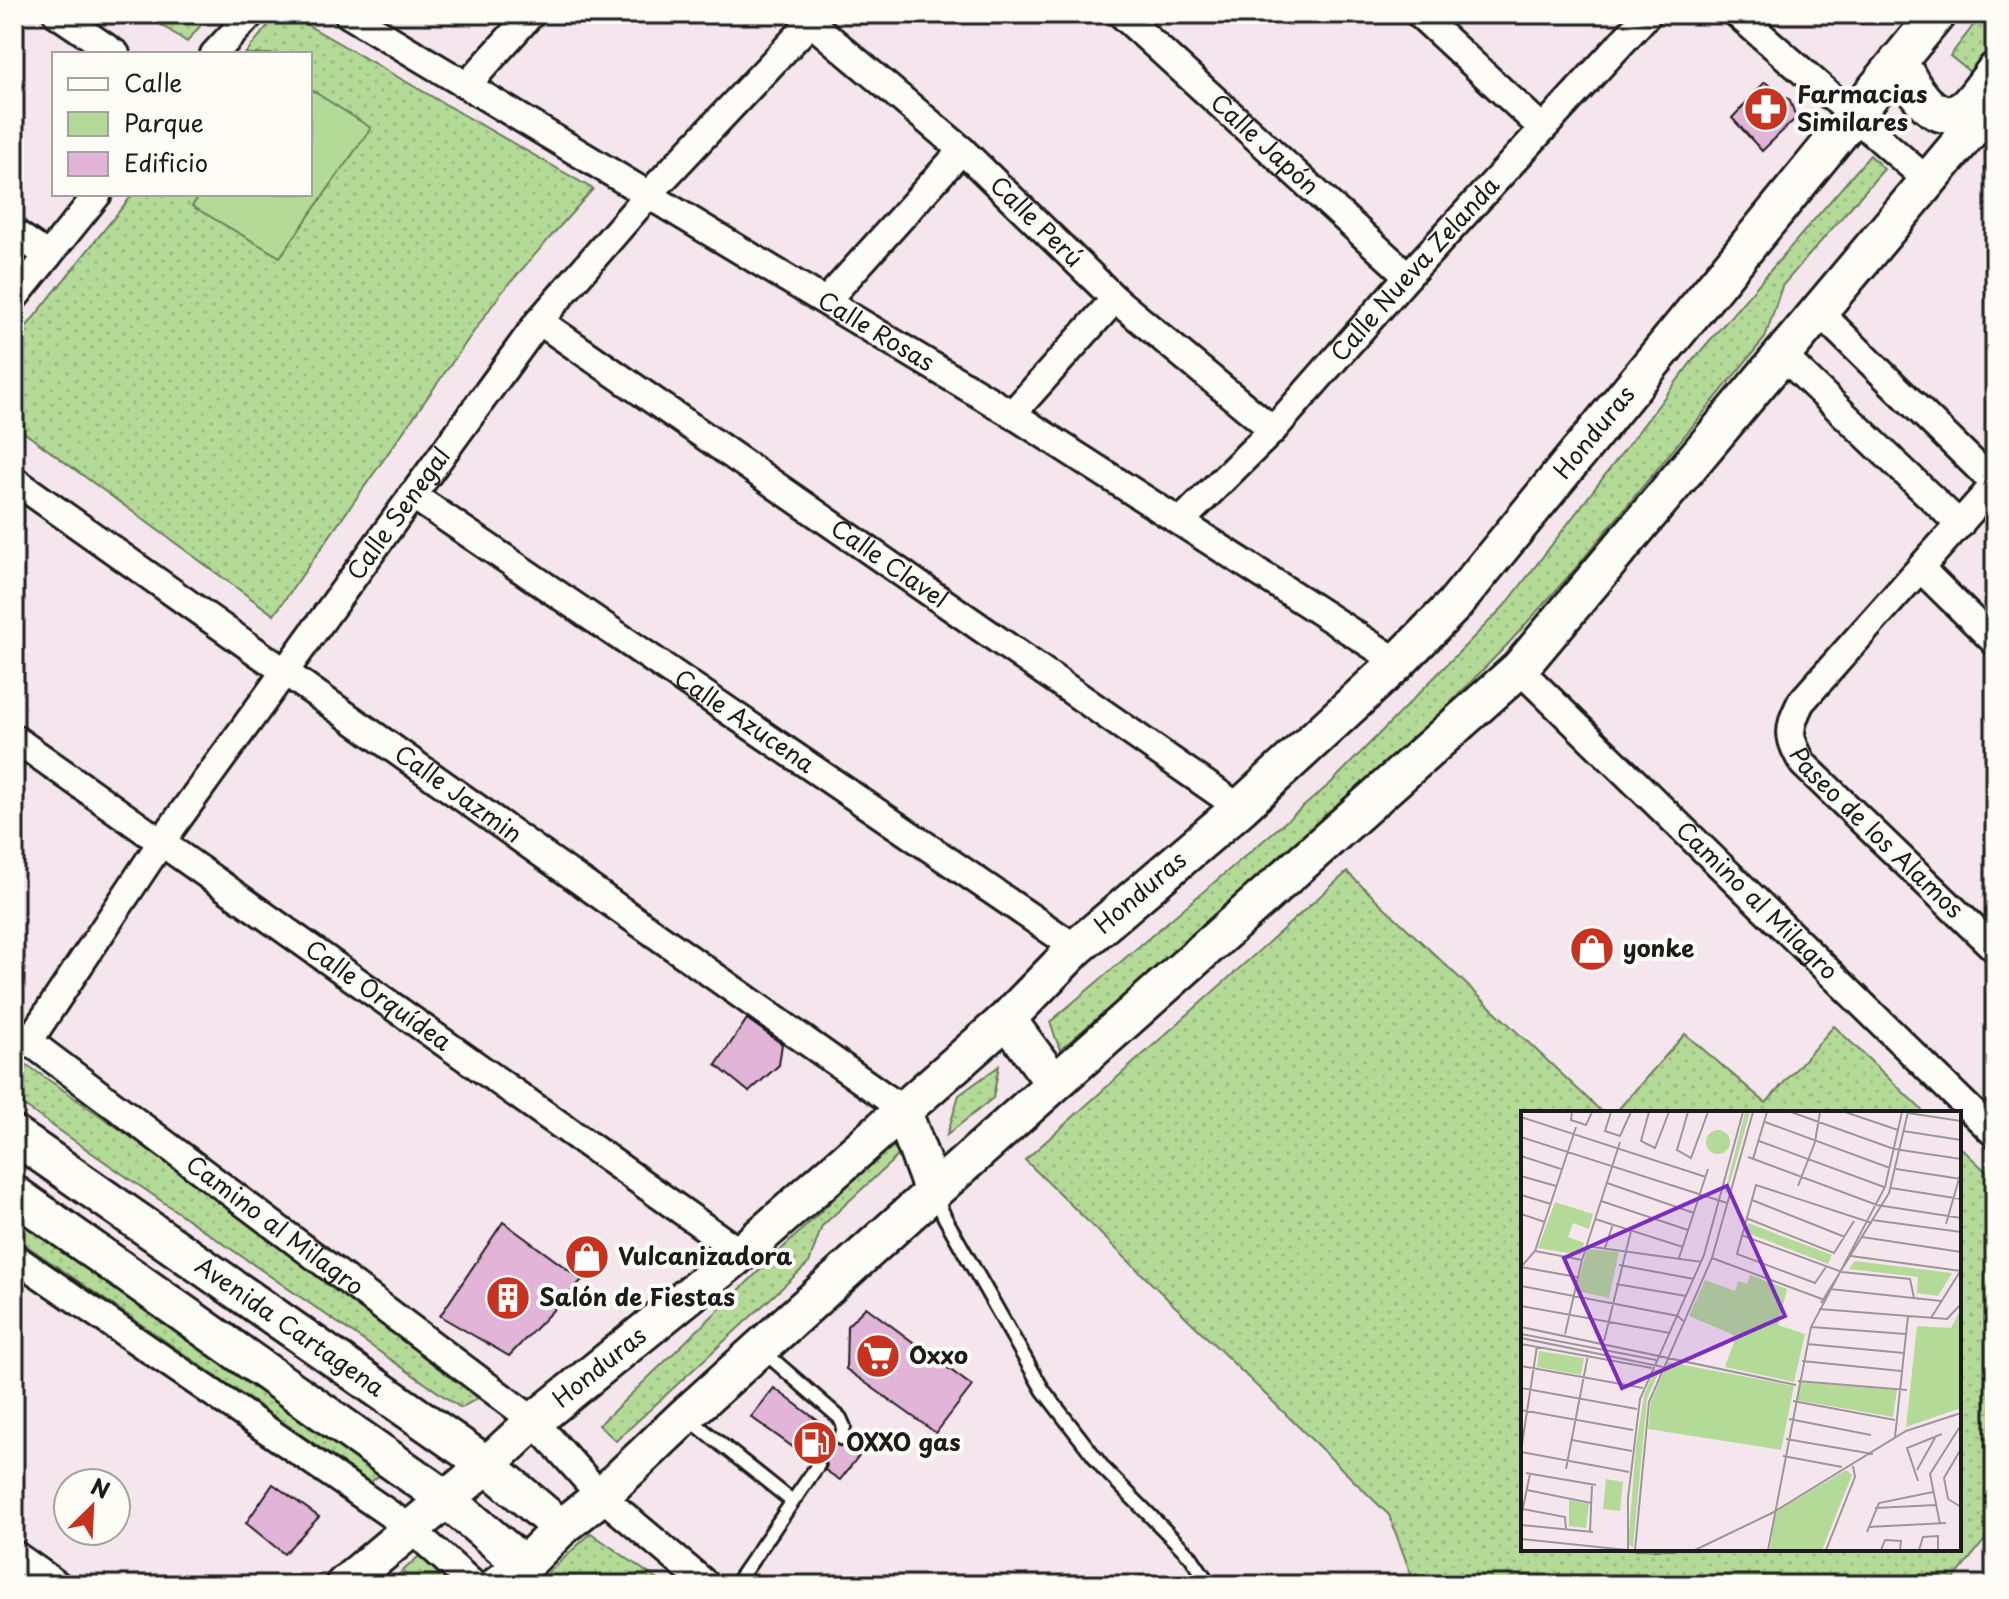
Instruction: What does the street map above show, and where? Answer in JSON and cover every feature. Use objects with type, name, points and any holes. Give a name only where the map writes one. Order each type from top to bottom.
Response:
[{"type":"street","points":[[57,14],[113,52]]},
{"type":"street","points":[[216,52],[251,14]]},
{"type":"street","name":"Calle Rosas","points":[[348,14],[1012,414],[1398,662]]},
{"type":"street","points":[[468,84],[531,14]]},
{"type":"street","name":"Calle Japón","points":[[1121,14],[1408,276]]},
{"type":"street","points":[[1419,14],[1542,128]]},
{"type":"street","name":"Calle Nueva Zelanda","points":[[1181,521],[1273,430],[1408,276],[1648,14]]},
{"type":"street","points":[[1737,14],[1928,181]]},
{"type":"street","name":"Honduras","points":[[344,1585],[487,1465],[534,1421],[741,1253],[1007,1019],[1076,948],[1240,808],[1398,662],[1454,605],[1937,14]]},
{"type":"street","name":"Calle Perú","points":[[805,18],[962,150],[1115,299],[1273,430]]},
{"type":"street","name":"Calle Senegal","points":[[22,1035],[539,321],[805,18]]},
{"type":"street","points":[[1899,60],[1922,99],[1930,107],[1949,113],[1962,111],[1995,71]]},
{"type":"street","points":[[511,1575],[1054,1083],[1519,669],[1995,101]]},
{"type":"street","points":[[826,301],[962,150]]},
{"type":"street","points":[[14,298],[96,196]]},
{"type":"street","points":[[14,232],[48,256]]},
{"type":"street","points":[[1012,414],[1115,299]]},
{"type":"street","points":[[1818,311],[1995,484],[1921,569],[1995,642]]},
{"type":"street","name":"Calle Clavel","points":[[539,321],[1240,808]]},
{"type":"street","points":[[1782,355],[1960,525]]},
{"type":"street","name":"Calle Jazmin","points":[[14,480],[902,1109]]},
{"type":"street","name":"Calle Azucena","points":[[412,495],[1076,948]]},
{"type":"street","name":"Paseo de los Alamos","points":[[1921,569],[1801,702],[1790,724],[1792,744],[1803,764],[1995,949]]},
{"type":"street","name":"Camino al Milagro","points":[[1519,669],[1995,1134]]},
{"type":"street","name":"Calle Orquídea","points":[[14,738],[741,1253]]},
{"type":"street","points":[[1007,1019],[1054,1083]]},
{"type":"street","name":"Camino al Milagro","points":[[22,1035],[534,1421],[601,1496],[707,1585]]},
{"type":"street","points":[[902,1109],[933,1192]]},
{"type":"street","name":"Avenida Cartagena","points":[[14,1135],[487,1465],[561,1528]]},
{"type":"street","name":"Avenida Cartagena","points":[[14,1194],[446,1499],[511,1575]]},
{"type":"street","points":[[14,1257],[410,1528],[474,1585]]},
{"type":"street","points":[[14,1554],[58,1585]]},
{"type":"lane","points":[[933,1192],[1043,1390],[1104,1469],[1191,1557],[1210,1585]]},
{"type":"lane","points":[[760,1349],[840,1418],[844,1427],[841,1438]]},
{"type":"lane","points":[[685,1416],[792,1501]]},
{"type":"lane","points":[[735,1585],[818,1465]]},
{"type":"green space","points":[[145,14],[210,14],[187,42]]},
{"type":"green space","points":[[277,14],[288,14],[593,189],[501,293],[274,615],[14,425],[14,342],[131,196],[312,196],[312,52],[247,52]]},
{"type":"green space","points":[[1982,14],[1995,14],[1995,42],[1970,72],[1950,56]]},
{"type":"green space","points":[[312,90],[371,128],[280,257],[192,206],[200,196],[312,196]]},
{"type":"green space","points":[[1870,155],[1884,169],[1782,286],[1765,338],[1575,569],[1507,645],[1383,772],[1060,1050],[1050,1022],[1331,783],[1508,602],[1693,360]]},
{"type":"green space","points":[[1347,872],[1601,1111],[1521,1111],[1521,1551],[1961,1551],[1961,1148],[1995,1180],[1995,1527],[1949,1585],[1415,1585],[1389,1515],[1025,1160]]},
{"type":"green space","points":[[1834,1026],[1923,1111],[1617,1111],[1685,1034],[1766,1103]]},
{"type":"green space","points":[[14,1056],[491,1390],[461,1408],[14,1099]]},
{"type":"green space","points":[[999,1066],[993,1098],[947,1135],[959,1095]]},
{"type":"green space","points":[[891,1144],[900,1154],[822,1226],[809,1263],[616,1441],[599,1425]]},
{"type":"green space","points":[[14,1204],[391,1468],[370,1482],[14,1237]]},
{"type":"green space","points":[[591,1533],[665,1585],[535,1585]]},
{"type":"green space","points":[[427,1549],[458,1585],[387,1585]]},
{"type":"building","name":"Farmacias Similares","points":[[1765,82],[1790,100],[1796,118],[1762,151],[1732,118]]},
{"type":"building","points":[[747,1019],[782,1044],[779,1065],[749,1092],[716,1065]]},
{"type":"building","name":"Salón de Fiestas","points":[[503,1222],[582,1280],[509,1356],[440,1316]]},
{"type":"building","points":[[866,1307],[972,1386],[936,1433],[846,1369],[847,1326]]},
{"type":"building","points":[[774,1388],[833,1432],[835,1445],[843,1447],[848,1443],[861,1453],[840,1480],[825,1470],[827,1465],[824,1458],[818,1456],[811,1460],[751,1417]]},
{"type":"building","points":[[273,1484],[319,1517],[284,1554],[246,1523]]},
{"type":"place","name":"Farmacias Similares","points":[[1766,109]]},
{"type":"place","name":"yonke","points":[[1592,949]]},
{"type":"place","name":"Vulcanizadora","points":[[587,1257]]},
{"type":"place","name":"Salón de Fiestas","points":[[508,1298]]},
{"type":"place","name":"Oxxo","points":[[878,1356]]},
{"type":"place","name":"OXXO gas","points":[[815,1443]]}]
